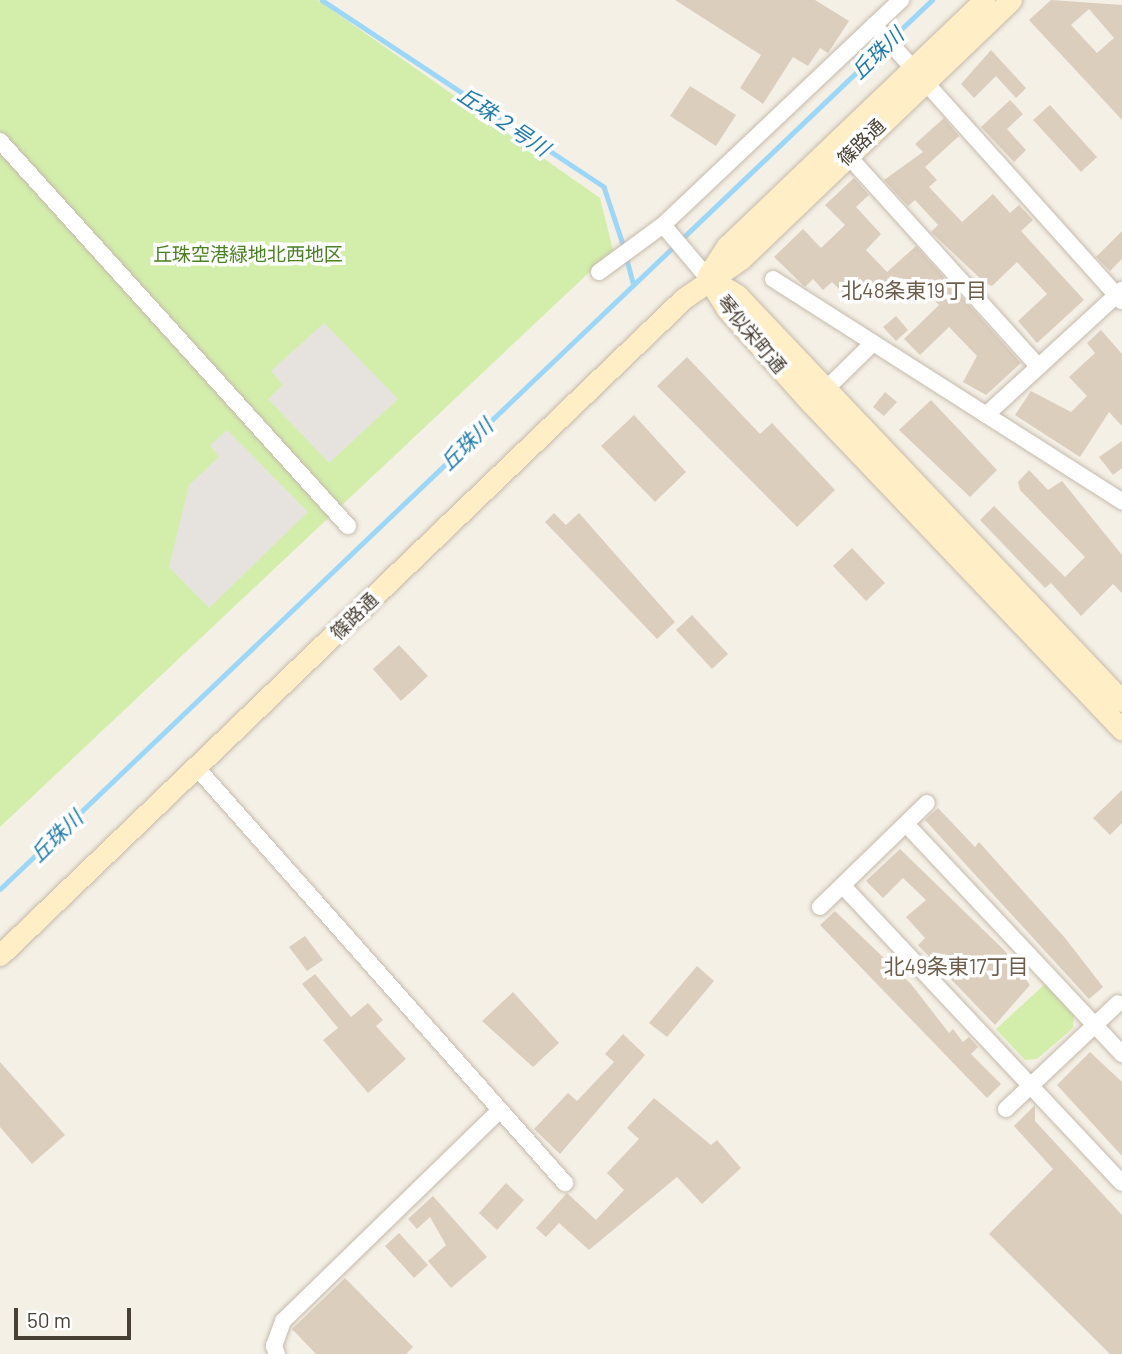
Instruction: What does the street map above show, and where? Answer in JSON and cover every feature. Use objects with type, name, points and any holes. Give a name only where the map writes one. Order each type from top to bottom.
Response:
[{"type":"street","points":[[598,272],[666,229],[877,29],[901,0]]},
{"type":"street","name":"篠路通","points":[[0,955],[707,277],[727,246],[842,148],[919,73],[984,0]]},
{"type":"street","name":"篠路通","points":[[919,73],[1011,0]]},
{"type":"street","points":[[877,29],[1120,295],[986,415]]},
{"type":"street","points":[[0,141],[348,526]]},
{"type":"street","points":[[842,148],[1039,367]]},
{"type":"street","points":[[666,229],[707,277]]},
{"type":"street","name":"琴似栄町通","points":[[707,277],[726,308],[819,396],[1115,698],[1122,730]]},
{"type":"street","points":[[773,279],[1122,501]]},
{"type":"street","points":[[819,396],[873,343]]},
{"type":"street","points":[[197,768],[565,1184]]},
{"type":"street","points":[[820,907],[927,803]]},
{"type":"street","points":[[906,824],[1122,1054]]},
{"type":"street","points":[[843,887],[1122,1183]]},
{"type":"street","points":[[1006,1109],[1118,1003]]},
{"type":"street","points":[[277,1354],[274,1346],[283,1321],[499,1111]]},
{"type":"green space","name":"丘珠空港緑地北西地区","points":[[0,0],[318,0],[600,198],[613,250],[0,827]]},
{"type":"green space","points":[[1045,984],[1074,1015],[1073,1028],[1037,1059],[1025,1060],[996,1029]]},
{"type":"shaded area","points":[[324,323],[398,399],[329,463],[268,399],[283,385],[271,371]]},
{"type":"shaded area","points":[[227,430],[308,512],[209,608],[169,567],[189,485],[219,457],[210,445]]},
{"type":"building","points":[[675,0],[815,0],[849,21],[828,53],[820,48],[808,66],[793,57],[763,104],[740,88],[761,55]]},
{"type":"building","points":[[1051,0],[1122,5],[1122,120],[1029,20]],"holes":[[[1089,9],[1114,38],[1097,53],[1071,25]]]},
{"type":"building","points":[[991,50],[1026,88],[1016,98],[996,76],[974,98],[961,84]]},
{"type":"building","points":[[690,86],[736,115],[716,146],[670,116]]},
{"type":"building","points":[[1010,100],[1023,114],[1007,129],[1026,150],[1014,162],[981,127]]},
{"type":"building","points":[[1050,105],[1097,157],[1081,172],[1033,120]]},
{"type":"building","points":[[944,118],[959,136],[925,167],[937,180],[929,187],[962,222],[993,194],[1010,213],[1019,205],[1033,220],[1021,231],[1084,300],[1037,343],[1018,321],[1047,294],[1017,262],[992,286],[985,283],[931,232],[938,225],[915,200],[908,206],[884,180],[923,152],[915,144]]},
{"type":"building","points":[[854,178],[869,195],[856,207],[881,234],[866,250],[887,272],[916,246],[1021,363],[986,395],[963,382],[977,356],[949,327],[920,355],[904,339],[939,305],[918,282],[894,303],[869,283],[850,300],[832,282],[823,290],[813,279],[805,287],[774,257],[803,229],[821,248],[845,225],[825,205]]},
{"type":"building","points":[[1122,231],[1122,259],[1110,271],[1096,257]]},
{"type":"building","points":[[896,316],[908,330],[896,341],[883,327]]},
{"type":"building","points":[[1101,330],[1122,354],[1122,426],[1109,412],[1080,457],[1015,415],[1031,391],[1071,412],[1087,396],[1069,377],[1095,353],[1087,343]]},
{"type":"building","points":[[687,357],[760,434],[772,423],[835,490],[797,527],[657,386]]},
{"type":"building","points":[[885,392],[897,402],[884,416],[873,407]]},
{"type":"building","points":[[931,400],[997,470],[970,497],[899,430]]},
{"type":"building","points":[[634,415],[686,472],[655,502],[601,446]]},
{"type":"building","points":[[1122,441],[1122,468],[1113,475],[1099,457]]},
{"type":"building","points":[[1029,470],[1048,490],[1062,481],[1122,555],[1122,593],[1113,584],[1081,616],[1051,583],[1045,588],[980,520],[994,506],[1065,577],[1085,557],[1020,490],[1018,482]]},
{"type":"building","points":[[554,513],[566,525],[579,513],[675,622],[657,639],[545,522]]},
{"type":"building","points":[[852,548],[885,583],[866,601],[833,566]]},
{"type":"building","points":[[692,615],[728,654],[712,669],[676,630]]},
{"type":"building","points":[[399,645],[428,676],[401,701],[373,669]]},
{"type":"building","points":[[1122,790],[1122,823],[1110,835],[1093,818]]},
{"type":"building","points":[[938,808],[975,847],[979,842],[1065,938],[1103,987],[1089,999],[925,820]]},
{"type":"building","points":[[900,849],[1005,951],[1030,985],[995,1025],[918,945],[925,938],[906,917],[926,900],[903,878],[883,898],[866,881]]},
{"type":"building","points":[[835,911],[911,984],[949,1033],[953,1029],[963,1042],[969,1037],[978,1047],[971,1054],[1001,1084],[987,1098],[820,925]]},
{"type":"building","points":[[305,936],[323,960],[307,971],[289,947]]},
{"type":"building","points":[[697,966],[714,981],[667,1037],[649,1023]]},
{"type":"building","points":[[315,974],[351,1017],[368,1003],[383,1020],[376,1026],[406,1059],[368,1093],[323,1040],[338,1028],[302,984]]},
{"type":"building","points":[[513,992],[559,1043],[533,1067],[482,1021]]},
{"type":"building","points":[[623,1034],[645,1055],[560,1154],[534,1129],[568,1093],[577,1101],[614,1062],[605,1054]]},
{"type":"building","points":[[1090,1052],[1122,1082],[1122,1156],[1057,1085]]},
{"type":"building","points":[[0,1062],[65,1135],[32,1164],[0,1127]]},
{"type":"building","points":[[654,1098],[711,1145],[717,1140],[741,1168],[702,1204],[677,1177],[589,1250],[559,1223],[546,1237],[536,1228],[567,1193],[596,1220],[624,1190],[607,1173],[639,1139],[627,1128]]},
{"type":"building","points":[[1035,1105],[1035,1121],[1122,1215],[1122,1354],[1110,1354],[989,1234],[1053,1169],[1014,1126]]},
{"type":"building","points":[[506,1183],[524,1200],[497,1230],[479,1213]]},
{"type":"building","points":[[433,1196],[487,1257],[451,1288],[428,1261],[446,1245],[430,1217],[417,1229],[408,1219]]},
{"type":"building","points":[[399,1233],[428,1265],[414,1278],[385,1246]]},
{"type":"building","points":[[345,1278],[413,1347],[406,1354],[316,1354],[292,1329]]},
{"type":"waterway","name":"丘珠２号川","points":[[322,0],[604,187],[624,247]]},
{"type":"waterway","name":"丘珠川","points":[[892,38],[932,0]]},
{"type":"waterway","name":"丘珠川","points":[[0,889],[886,44]]},
{"type":"waterway","name":"丘珠２号川","points":[[626,256],[633,282]]},
{"type":"district","name":"北48条東19丁目","points":[[914,290]]},
{"type":"district","name":"北49条東17丁目","points":[[956,966]]}]
